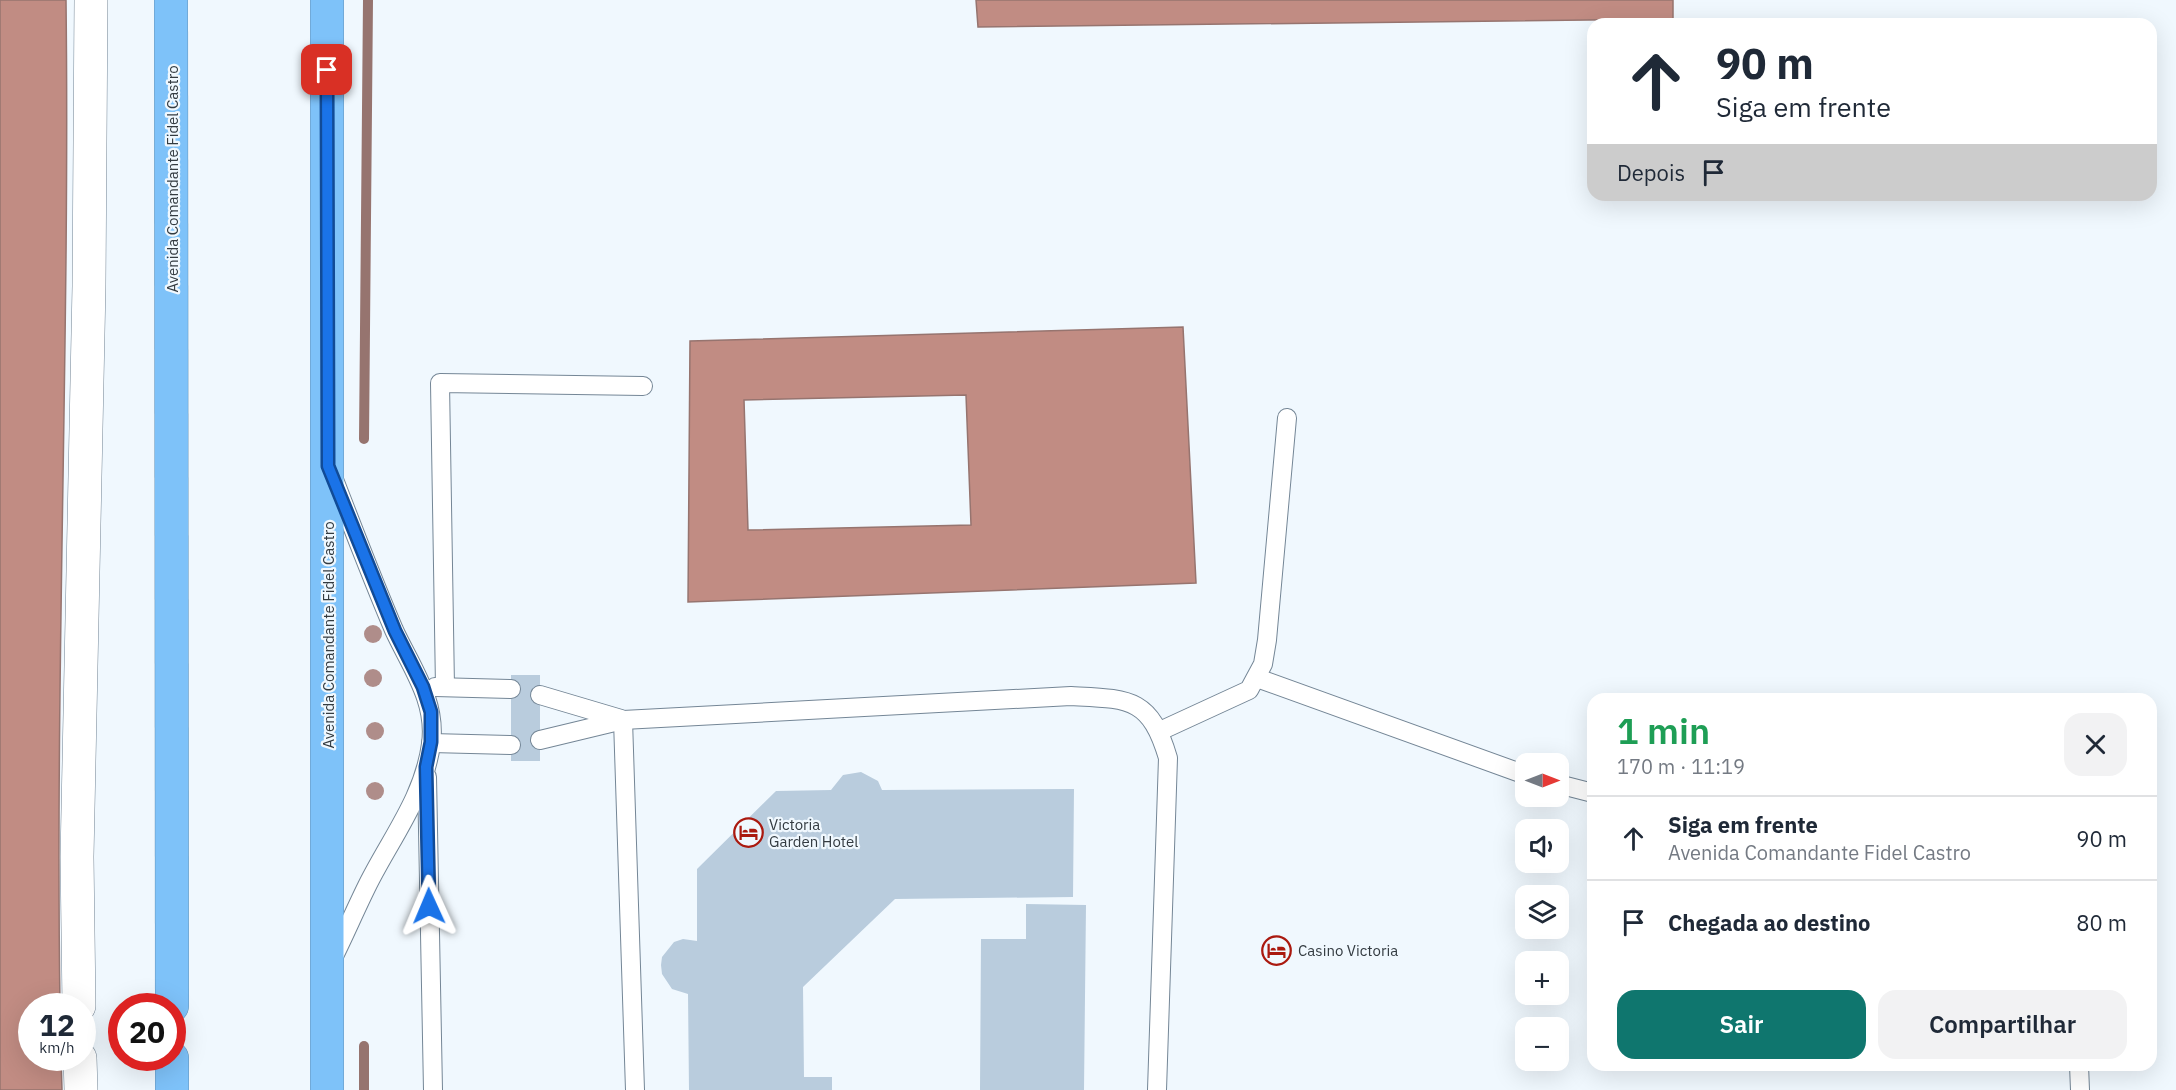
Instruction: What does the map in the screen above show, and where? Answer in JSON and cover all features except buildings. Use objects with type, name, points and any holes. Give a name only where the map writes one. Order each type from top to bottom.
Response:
[{"type":"highway","name":"Avenida Comandante Fidel Castro","points":[[171,0],[172,993]]},
{"type":"highway","name":"Avenida Comandante Fidel Castro","points":[[327,0],[327,1090]]},
{"type":"highway","points":[[172,1071],[172,1090]]},
{"type":"street","points":[[80,993],[77,857],[89,286],[91,0]]},
{"type":"street","points":[[80,1071],[81,1090]]},
{"type":"lane","points":[[445,687],[440,383],[643,386]]},
{"type":"lane","points":[[1160,730],[1249,690],[1257,678],[1267,640],[1287,418]]},
{"type":"lane","points":[[328,466],[395,631],[423,687],[431,712],[431,742],[426,767],[411,809],[368,884],[328,971]]},
{"type":"lane","points":[[1257,678],[1515,771]]},
{"type":"lane","points":[[423,687],[511,688]]},
{"type":"lane","points":[[540,694],[623,720]]},
{"type":"lane","points":[[540,740],[623,720],[1071,696],[1116,698],[1143,709],[1160,730],[1168,758],[1157,1090]]},
{"type":"lane","points":[[623,720],[635,1090]]},
{"type":"lane","points":[[431,742],[511,745]]},
{"type":"lane","points":[[426,767],[433,1090]]},
{"type":"lane","points":[[1569,787],[1587,791]]},
{"type":"lane","points":[[2079,1071],[2080,1090]]},
{"type":"shaded area","points":[[0,0],[66,0],[66,252],[59,755],[60,993],[18,993],[18,1071],[61,1071],[62,1090],[0,1090]]},
{"type":"shaded area","points":[[976,0],[1673,0],[1673,18],[978,27]]},
{"type":"shaded area","points":[[1183,327],[1196,583],[688,602],[690,341]],"holes":[[[966,395],[971,525],[748,530],[744,400]]]},
{"type":"waterway","points":[[364,439],[368,0]]},
{"type":"waterway","points":[[364,1046],[364,1090]]},
{"type":"place","name":"Victoria Garden Hotel","points":[[748,833]]},
{"type":"place","name":"Casino Victoria","points":[[1277,950]]},
{"type":"route","points":[[327,70],[328,466],[395,631],[423,687],[431,712],[431,742],[426,767],[429,906]]}]
